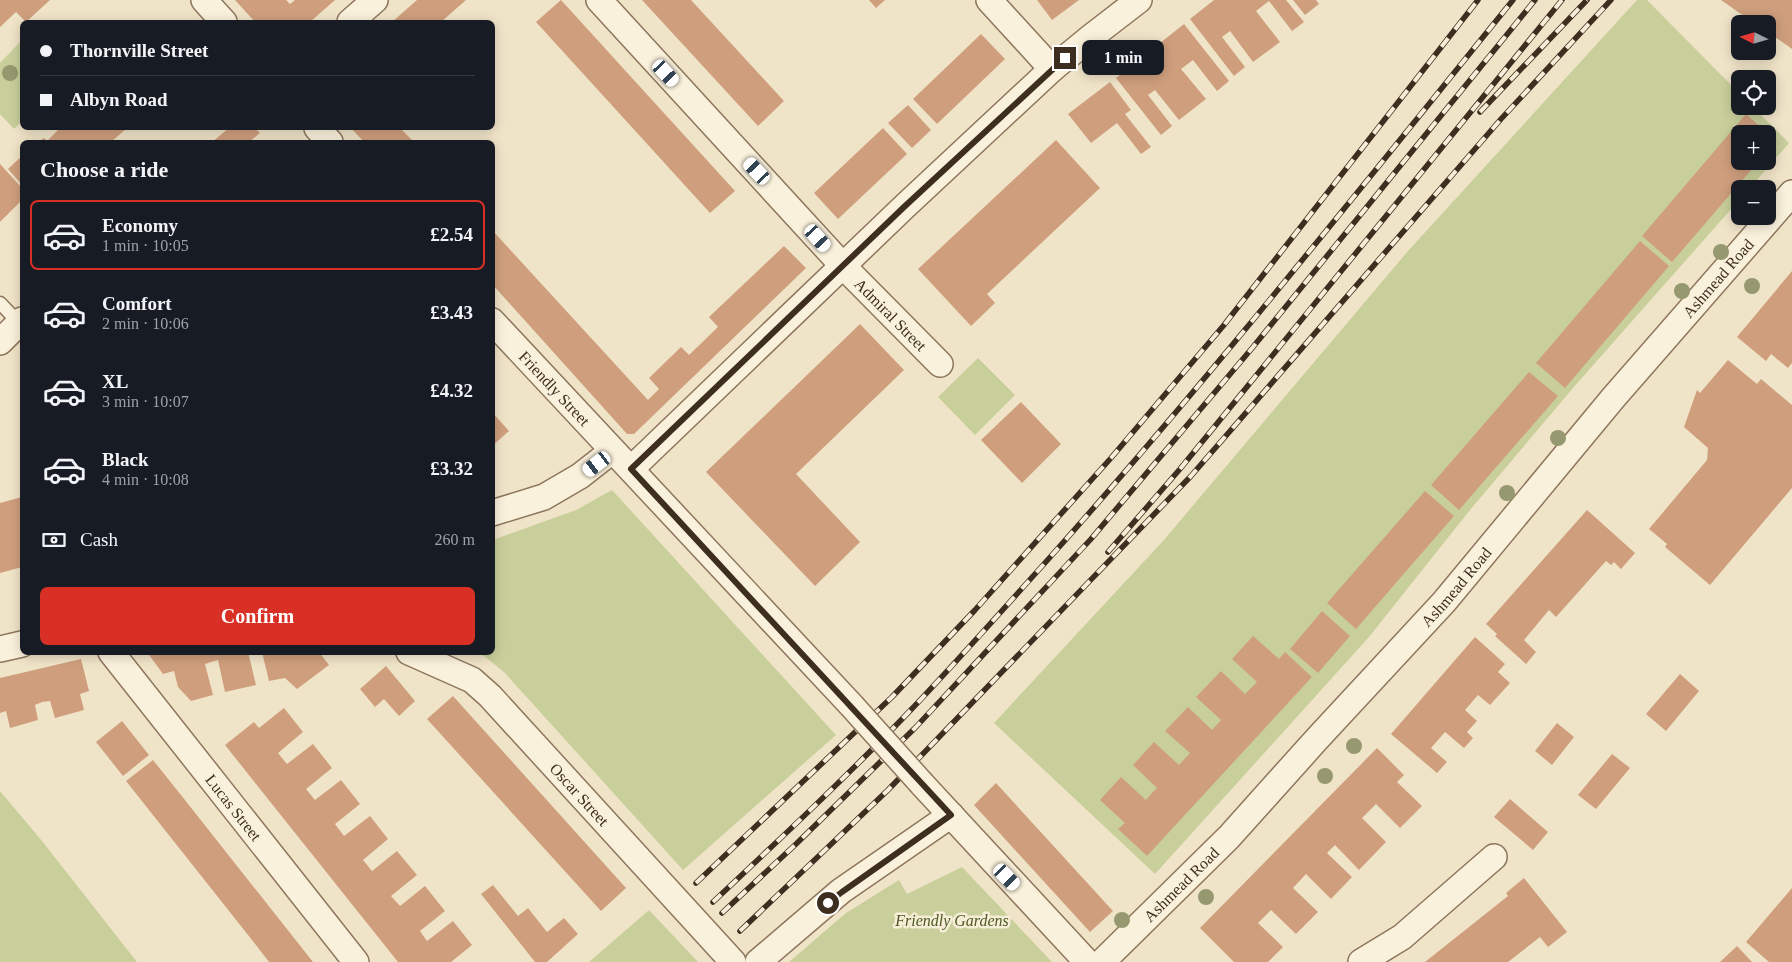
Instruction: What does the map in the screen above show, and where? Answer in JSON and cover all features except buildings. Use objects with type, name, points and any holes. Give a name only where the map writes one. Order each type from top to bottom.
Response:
[{"type":"street","points":[[204,0],[222,20]]},
{"type":"street","points":[[352,20],[375,0]]},
{"type":"street","name":"Admiral Street","points":[[599,0],[843,266],[940,364]]},
{"type":"street","points":[[989,0],[1052,69]]},
{"type":"street","points":[[631,469],[722,380],[1052,69],[1139,0]]},
{"type":"street","points":[[319,130],[328,140]]},
{"type":"street","name":"Ashmead Road","points":[[1102,962],[1229,837],[1444,602],[1614,397],[1792,193]]},
{"type":"street","points":[[0,342],[20,323]]},
{"type":"street","name":"Friendly Street","points":[[495,324],[852,706],[1087,962]]},
{"type":"street","points":[[495,512],[544,497],[580,476],[612,451]]},
{"type":"street","points":[[0,649],[20,644]]},
{"type":"street","name":"Lucas Street","points":[[113,655],[356,962]]},
{"type":"street","name":"Oscar Street","points":[[415,655],[472,680],[490,696],[733,962]]},
{"type":"street","points":[[758,962],[842,892],[951,815]]},
{"type":"street","points":[[1361,962],[1402,937],[1494,857]]},
{"type":"lane","points":[[0,303],[20,321]]},
{"type":"green space","points":[[1637,0],[1647,0],[1731,85],[1731,115],[1761,115],[1771,125],[1731,125],[1731,170],[1766,170],[1757,180],[1731,180],[1731,209],[1573,388],[1470,510],[1369,637],[1155,874],[994,723],[1163,541],[1408,251]]},
{"type":"green space","points":[[20,42],[20,123],[14,129],[0,114],[0,63]]},
{"type":"green space","points":[[1776,130],[1789,143],[1776,158]]},
{"type":"green space","points":[[978,358],[1015,395],[975,435],[938,397]]},
{"type":"green space","points":[[612,490],[836,735],[683,870],[504,672],[481,655],[495,655],[495,539],[576,510]]},
{"type":"green space","points":[[0,791],[42,841],[137,962],[0,962]]},
{"type":"green space","name":"Friendly Gardens","points":[[962,867],[1052,962],[789,962],[846,913],[899,880],[907,894]]},
{"type":"green space","points":[[649,910],[698,962],[589,962]]},
{"type":"railway","points":[[696,883],[892,697],[975,610],[1111,458],[1224,325],[1478,0]]},
{"type":"railway","points":[[713,902],[834,787],[905,716],[1044,564],[1223,356],[1513,0]]},
{"type":"railway","points":[[722,913],[915,728],[1091,539],[1253,347],[1535,0]]},
{"type":"railway","points":[[1108,552],[1180,469],[1562,0]]},
{"type":"railway","points":[[1480,112],[1587,0]]},
{"type":"railway","points":[[740,931],[888,790],[1191,476],[1501,119],[1611,0]]},
{"type":"route","points":[[828,903],[951,815],[631,469],[904,207],[1065,58]]}]
